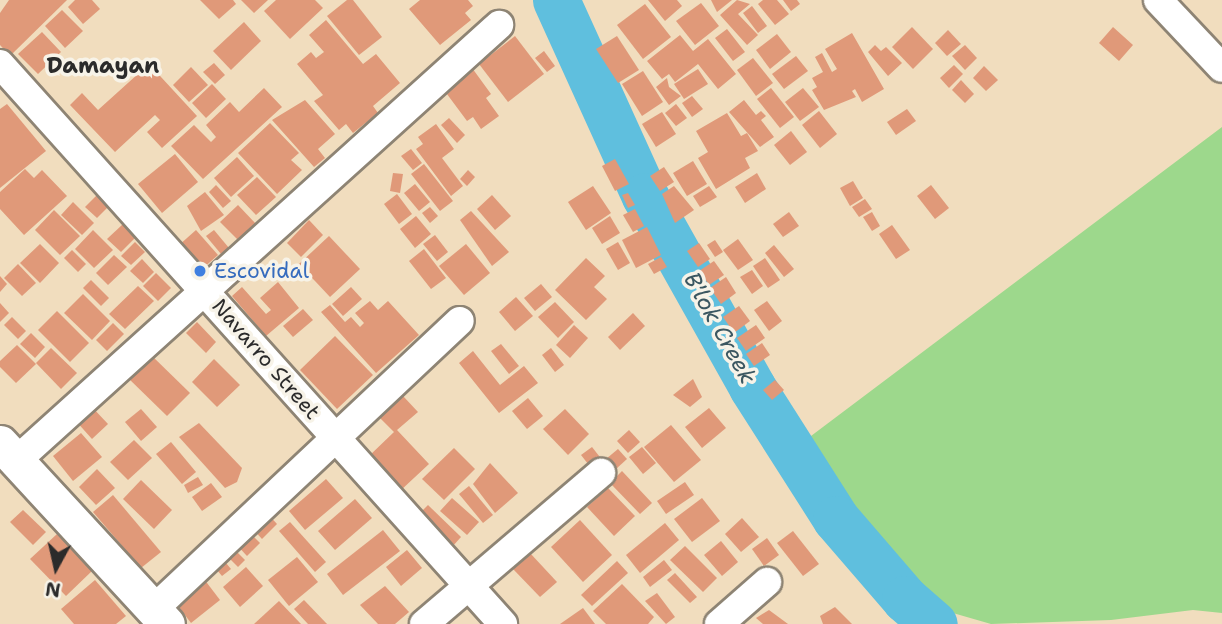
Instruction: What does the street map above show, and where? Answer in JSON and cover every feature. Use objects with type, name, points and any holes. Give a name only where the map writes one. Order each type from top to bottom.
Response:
[{"type":"main road","points":[[8,452],[160,617]]},
{"type":"street","points":[[1158,0],[1222,68]]},
{"type":"street","points":[[8,452],[204,289],[499,25]]},
{"type":"street","name":"Navarro Street","points":[[0,64],[503,624]]},
{"type":"street","points":[[160,617],[460,321]]},
{"type":"street","points":[[424,624],[601,473]]},
{"type":"street","points":[[719,624],[767,582]]},
{"type":"green space","points":[[1222,127],[1222,613],[1193,610],[1111,620],[991,624],[946,611],[892,568],[845,518],[807,439]]},
{"type":"building","points":[[9,0],[67,0],[10,56],[0,45],[0,13]]},
{"type":"building","points":[[75,0],[92,0],[100,9],[83,24],[68,7]]},
{"type":"building","points":[[200,0],[233,0],[236,4],[219,19]]},
{"type":"building","points":[[241,0],[268,0],[254,13]]},
{"type":"building","points":[[276,0],[315,0],[323,8],[290,39],[264,11]]},
{"type":"building","points":[[347,0],[353,0],[382,37],[359,55],[327,16]]},
{"type":"building","points":[[420,0],[468,0],[473,6],[465,13],[471,20],[440,45],[409,9]]},
{"type":"building","points":[[648,0],[677,0],[682,6],[665,21]]},
{"type":"building","points":[[711,0],[732,0],[717,12]]},
{"type":"building","points":[[737,0],[750,4],[738,14],[758,35],[747,45],[720,15]]},
{"type":"building","points":[[763,0],[777,0],[789,14],[775,25],[758,4]]},
{"type":"building","points":[[783,0],[797,0],[800,4],[791,11]]},
{"type":"building","points":[[701,3],[719,26],[695,45],[676,21]]},
{"type":"building","points":[[645,4],[671,37],[643,59],[617,25]]},
{"type":"building","points":[[752,6],[767,26],[758,33],[743,13]]},
{"type":"building","points":[[62,10],[83,31],[65,48],[45,26]]},
{"type":"building","points":[[326,20],[363,64],[376,54],[400,83],[373,106],[378,113],[353,133],[346,124],[339,130],[314,101],[323,95],[297,64],[311,52],[316,58],[324,52],[309,35]]},
{"type":"building","points":[[244,22],[261,41],[231,70],[213,51]]},
{"type":"building","points":[[912,27],[933,49],[913,69],[892,47]]},
{"type":"building","points":[[1113,27],[1133,45],[1119,61],[1099,43]]},
{"type":"building","points":[[727,29],[745,52],[733,61],[715,38]]},
{"type":"building","points":[[948,30],[961,44],[947,56],[935,43]]},
{"type":"building","points":[[42,32],[61,52],[38,74],[18,54]]},
{"type":"building","points":[[852,33],[884,89],[862,102],[855,89],[852,91],[856,97],[824,110],[812,90],[817,87],[812,78],[823,72],[815,57],[822,53],[832,72],[837,69],[825,49]]},
{"type":"building","points":[[777,34],[791,52],[770,69],[756,50]]},
{"type":"building","points":[[680,35],[693,51],[708,39],[736,74],[718,89],[698,64],[675,82],[669,74],[662,79],[647,61]]},
{"type":"building","points":[[515,36],[544,74],[508,102],[479,64]]},
{"type":"building","points":[[617,36],[639,70],[618,83],[596,49]]},
{"type":"building","points":[[875,45],[881,51],[886,47],[902,63],[888,76],[868,52]]},
{"type":"building","points":[[965,45],[977,58],[965,70],[952,56]]},
{"type":"building","points":[[544,51],[555,66],[547,72],[535,58]]},
{"type":"building","points":[[796,56],[808,71],[784,89],[772,74]]},
{"type":"building","points":[[753,58],[773,83],[756,96],[737,70]]},
{"type":"building","points":[[467,61],[491,94],[486,98],[499,116],[481,129],[473,117],[467,121],[438,82]]},
{"type":"building","points":[[214,63],[225,75],[215,84],[203,72]]},
{"type":"building","points":[[149,64],[197,116],[162,148],[147,132],[160,120],[155,115],[115,152],[70,105],[82,93],[98,110]]},
{"type":"building","points":[[954,65],[963,74],[949,88],[940,78]]},
{"type":"building","points":[[984,66],[998,80],[986,91],[973,78]]},
{"type":"building","points":[[191,67],[208,85],[189,102],[173,85]]},
{"type":"building","points":[[698,69],[708,84],[684,99],[674,84]]},
{"type":"building","points":[[643,71],[663,102],[642,116],[622,84]]},
{"type":"building","points":[[667,78],[669,87],[681,96],[669,105],[656,87]]},
{"type":"building","points":[[961,80],[974,94],[965,103],[952,90]]},
{"type":"building","points":[[212,84],[226,99],[206,118],[192,103]]},
{"type":"building","points":[[264,88],[282,107],[203,179],[171,146],[194,125],[211,142],[216,137],[206,125],[230,102],[239,112]]},
{"type":"building","points":[[771,88],[794,117],[780,128],[757,99]]},
{"type":"building","points":[[803,88],[819,107],[800,121],[785,102]]},
{"type":"building","points":[[692,96],[703,109],[692,117],[682,103]]},
{"type":"building","points":[[305,100],[335,134],[318,149],[325,158],[314,167],[272,120]]},
{"type":"building","points":[[744,100],[756,115],[761,111],[766,116],[761,120],[774,137],[760,147],[729,112]]},
{"type":"building","points":[[7,104],[46,151],[0,188],[0,109]]},
{"type":"building","points":[[676,104],[687,118],[676,126],[665,113]]},
{"type":"building","points":[[907,109],[916,121],[896,135],[887,122]]},
{"type":"building","points":[[819,111],[837,134],[820,148],[802,125]]},
{"type":"building","points":[[662,112],[676,134],[656,147],[642,124]]},
{"type":"building","points":[[727,113],[741,136],[747,133],[758,151],[745,158],[750,168],[716,189],[698,158],[708,152],[696,131]]},
{"type":"building","points":[[449,118],[465,135],[457,143],[441,125]]},
{"type":"building","points":[[270,123],[299,153],[291,160],[302,170],[277,194],[238,153]]},
{"type":"building","points":[[436,124],[454,149],[442,158],[463,186],[451,196],[416,149],[423,144],[418,137]]},
{"type":"building","points":[[791,131],[807,152],[790,165],[774,145]]},
{"type":"building","points":[[411,149],[422,163],[413,170],[401,156]]},
{"type":"building","points":[[175,154],[198,182],[162,213],[138,184]]},
{"type":"building","points":[[237,157],[254,176],[231,197],[214,178]]},
{"type":"building","points":[[615,159],[629,184],[615,191],[602,166]]},
{"type":"building","points":[[693,161],[707,184],[687,196],[673,173]]},
{"type":"building","points":[[424,164],[453,201],[440,211],[411,174]]},
{"type":"building","points":[[664,167],[674,182],[660,191],[650,176]]},
{"type":"building","points":[[25,169],[34,178],[42,170],[67,196],[24,235],[0,209],[0,192]]},
{"type":"building","points":[[468,170],[475,177],[467,186],[460,179]]},
{"type":"building","points":[[393,173],[403,174],[400,193],[390,191]]},
{"type":"building","points":[[757,173],[766,189],[745,203],[735,187]]},
{"type":"building","points":[[257,177],[276,197],[256,215],[237,195]]},
{"type":"building","points":[[853,181],[863,198],[850,206],[840,188]]},
{"type":"building","points":[[415,184],[430,202],[419,211],[404,193]]},
{"type":"building","points":[[216,185],[231,201],[223,208],[209,192]]},
{"type":"building","points":[[931,185],[949,208],[935,219],[917,196]]},
{"type":"building","points":[[593,186],[611,213],[586,230],[568,202]]},
{"type":"building","points":[[674,186],[694,210],[675,223],[662,194]]},
{"type":"building","points":[[709,186],[717,197],[700,207],[693,196]]},
{"type":"building","points":[[104,188],[116,199],[97,218],[85,207]]},
{"type":"building","points":[[205,192],[224,215],[201,231],[187,206]]},
{"type":"building","points":[[628,193],[635,205],[628,208],[622,195]]},
{"type":"building","points":[[397,194],[412,214],[399,224],[384,204]]},
{"type":"building","points":[[492,195],[511,216],[495,230],[477,209]]},
{"type":"building","points":[[865,199],[872,209],[859,217],[852,207]]},
{"type":"building","points":[[73,202],[94,223],[82,235],[61,215]]},
{"type":"building","points":[[238,205],[256,224],[239,241],[220,222]]},
{"type":"building","points":[[430,207],[438,216],[430,223],[422,213]]},
{"type":"building","points":[[635,209],[644,226],[633,232],[623,215]]},
{"type":"building","points":[[54,210],[80,236],[60,255],[35,230]]},
{"type":"building","points":[[471,211],[509,252],[492,266],[460,220]]},
{"type":"building","points":[[789,212],[799,226],[783,237],[773,224]]},
{"type":"building","points":[[872,212],[880,226],[872,231],[863,217]]},
{"type":"building","points":[[416,216],[431,234],[415,248],[400,229]]},
{"type":"building","points":[[610,216],[620,233],[602,244],[592,228]]},
{"type":"building","points":[[309,220],[323,235],[301,257],[287,243]]},
{"type":"building","points":[[123,224],[136,237],[121,252],[107,239]]},
{"type":"building","points":[[892,225],[910,250],[896,259],[879,234]]},
{"type":"building","points":[[647,227],[661,255],[636,268],[622,240]]},
{"type":"building","points":[[93,230],[113,250],[94,268],[75,249]]},
{"type":"building","points":[[196,230],[218,255],[200,271],[178,246]]},
{"type":"building","points":[[214,230],[229,248],[221,254],[206,236]]},
{"type":"building","points":[[435,235],[448,252],[437,261],[423,244]]},
{"type":"building","points":[[329,236],[360,269],[330,297],[299,264]]},
{"type":"building","points":[[738,239],[753,260],[738,270],[723,250]]},
{"type":"building","points":[[715,240],[723,252],[715,257],[707,245]]},
{"type":"building","points":[[135,242],[145,252],[131,265],[121,256]]},
{"type":"building","points":[[618,242],[630,263],[618,270],[606,249]]},
{"type":"building","points":[[699,243],[710,259],[698,267],[687,251]]},
{"type":"building","points":[[40,244],[59,263],[40,283],[20,263]]},
{"type":"building","points":[[466,244],[490,273],[464,295],[439,266]]},
{"type":"building","points":[[774,245],[794,269],[784,277],[765,253]]},
{"type":"building","points":[[424,249],[446,278],[431,289],[409,261]]},
{"type":"building","points":[[72,250],[86,264],[78,272],[64,258]]},
{"type":"building","points":[[114,255],[127,267],[108,285],[96,273]]},
{"type":"building","points":[[661,257],[667,267],[654,274],[648,264]]},
{"type":"building","points":[[586,258],[605,276],[594,287],[607,299],[586,320],[555,290]]},
{"type":"building","points":[[765,258],[780,280],[768,288],[753,266]]},
{"type":"building","points":[[142,259],[154,272],[143,283],[130,271]]},
{"type":"building","points":[[714,261],[724,275],[709,285],[699,271]]},
{"type":"building","points":[[18,264],[36,283],[22,296],[4,278]]},
{"type":"building","points":[[752,270],[763,286],[752,294],[740,277]]},
{"type":"building","points":[[156,273],[171,288],[158,301],[143,286]]},
{"type":"building","points":[[0,276],[7,284],[0,292]]},
{"type":"building","points":[[726,277],[736,293],[721,304],[710,288]]},
{"type":"building","points":[[91,280],[109,298],[101,306],[83,288]]},
{"type":"building","points":[[278,282],[299,308],[266,336],[232,296],[242,287],[266,314],[271,310],[260,298]]},
{"type":"building","points":[[541,284],[552,297],[535,311],[524,298]]},
{"type":"building","points":[[138,286],[154,301],[125,329],[109,314]]},
{"type":"building","points":[[351,287],[362,299],[343,316],[332,304]]},
{"type":"building","points":[[83,294],[110,321],[92,340],[64,313]]},
{"type":"building","points":[[516,297],[533,316],[515,331],[499,312]]},
{"type":"building","points":[[370,301],[378,310],[388,301],[419,335],[376,373],[321,312],[330,305],[345,322],[351,317],[360,327],[364,323],[355,313]]},
{"type":"building","points":[[767,301],[782,321],[769,331],[754,310]]},
{"type":"building","points":[[555,302],[574,322],[558,338],[538,317]]},
{"type":"building","points":[[0,303],[9,313],[0,322]]},
{"type":"building","points":[[739,306],[750,321],[734,333],[723,317]]},
{"type":"building","points":[[303,309],[313,320],[293,337],[283,326]]},
{"type":"building","points":[[57,311],[89,343],[70,362],[38,330]]},
{"type":"building","points":[[633,313],[645,326],[620,350],[608,337]]},
{"type":"building","points":[[12,317],[26,331],[18,339],[4,325]]},
{"type":"building","points":[[197,322],[216,342],[206,353],[186,333]]},
{"type":"building","points":[[113,323],[124,334],[107,351],[96,340]]},
{"type":"building","points":[[574,325],[588,338],[570,358],[556,345]]},
{"type":"building","points":[[756,325],[765,338],[746,351],[737,338]]},
{"type":"building","points":[[31,333],[45,347],[35,358],[20,344]]},
{"type":"building","points":[[335,336],[373,375],[337,409],[300,370]]},
{"type":"building","points":[[762,343],[770,355],[754,366],[746,354]]},
{"type":"building","points":[[501,344],[519,366],[509,374],[491,351]]},
{"type":"building","points":[[17,345],[36,364],[16,383],[0,367],[0,361]]},
{"type":"building","points":[[51,348],[77,373],[61,389],[36,363]]},
{"type":"building","points":[[551,348],[564,365],[555,372],[542,355]]},
{"type":"building","points":[[473,351],[500,385],[524,366],[538,383],[499,413],[459,363]]},
{"type":"building","points":[[149,353],[190,393],[167,416],[126,376]]},
{"type":"building","points":[[214,359],[240,385],[217,407],[192,382]]},
{"type":"building","points":[[693,379],[702,397],[690,407],[673,395]]},
{"type":"building","points":[[775,380],[784,390],[772,400],[763,390]]},
{"type":"building","points":[[403,396],[418,412],[397,430],[429,464],[400,491],[368,457],[394,432],[380,418]]},
{"type":"building","points":[[528,398],[543,416],[527,429],[512,411]]},
{"type":"building","points":[[91,406],[108,424],[92,439],[75,420]]},
{"type":"building","points":[[709,408],[726,428],[702,448],[685,427]]},
{"type":"building","points":[[141,409],[157,427],[141,441],[125,422]]},
{"type":"building","points":[[565,409],[589,434],[568,455],[543,429]]},
{"type":"building","points":[[199,423],[242,468],[237,482],[225,488],[179,437]]},
{"type":"building","points":[[671,425],[701,460],[674,482],[644,447]]},
{"type":"building","points":[[629,430],[640,442],[628,453],[617,441]]},
{"type":"building","points":[[81,433],[102,457],[73,481],[53,456]]},
{"type":"building","points":[[134,440],[152,458],[128,480],[110,462]]},
{"type":"building","points":[[171,442],[196,472],[182,484],[156,454]]},
{"type":"building","points":[[592,447],[603,461],[592,469],[581,455]]},
{"type":"building","points":[[642,447],[656,463],[643,474],[629,457]]},
{"type":"building","points":[[454,448],[475,469],[444,500],[422,479]]},
{"type":"building","points":[[618,449],[627,459],[616,469],[606,459]]},
{"type":"building","points":[[490,463],[518,493],[495,513],[473,484]]},
{"type":"building","points":[[97,469],[115,488],[96,505],[79,487]]},
{"type":"building","points":[[622,471],[652,503],[640,514],[610,483]]},
{"type":"building","points":[[198,477],[203,485],[188,493],[184,485]]},
{"type":"building","points":[[326,479],[343,498],[305,530],[289,511]]},
{"type":"building","points":[[141,480],[172,510],[154,529],[123,499]]},
{"type":"building","points":[[685,482],[694,495],[666,514],[657,501]]},
{"type":"building","points":[[211,483],[222,497],[202,511],[192,497]]},
{"type":"building","points":[[469,486],[493,515],[483,523],[459,494]]},
{"type":"building","points":[[608,488],[635,516],[614,536],[587,507]]},
{"type":"building","points":[[113,495],[161,552],[141,568],[93,512]]},
{"type":"building","points":[[452,498],[479,522],[467,535],[440,511]]},
{"type":"building","points":[[702,498],[720,521],[692,542],[674,519]]},
{"type":"building","points":[[355,499],[372,518],[335,550],[318,531]]},
{"type":"building","points":[[428,505],[461,537],[452,547],[419,514]]},
{"type":"building","points":[[23,510],[46,532],[33,545],[10,522]]},
{"type":"building","points":[[266,512],[277,524],[262,539],[251,527]]},
{"type":"building","points":[[742,518],[759,537],[741,552],[725,534]]},
{"type":"building","points":[[580,520],[612,555],[583,582],[551,547]]},
{"type":"building","points":[[290,522],[326,562],[315,572],[279,531]]},
{"type":"building","points":[[665,523],[679,540],[640,573],[626,555]]},
{"type":"building","points":[[247,530],[260,543],[247,556],[234,542]]},
{"type":"building","points":[[383,530],[400,551],[343,595],[327,574]]},
{"type":"building","points":[[793,531],[819,564],[803,576],[777,543]]},
{"type":"building","points":[[57,534],[93,570],[66,596],[30,559]]},
{"type":"building","points":[[767,538],[779,555],[764,566],[752,549]]},
{"type":"building","points":[[721,541],[738,562],[722,576],[704,555]]},
{"type":"building","points":[[685,546],[717,578],[703,592],[670,560]]},
{"type":"building","points":[[232,547],[245,560],[238,567],[225,554]]},
{"type":"building","points":[[407,550],[422,568],[401,586],[386,567]]},
{"type":"building","points":[[530,553],[557,582],[540,597],[513,569]]},
{"type":"building","points":[[221,557],[231,569],[222,576],[212,564]]},
{"type":"building","points":[[297,557],[318,582],[289,606],[268,580]]},
{"type":"building","points":[[664,560],[672,570],[650,587],[643,577]]},
{"type":"building","points":[[617,561],[628,573],[592,606],[581,595]]},
{"type":"building","points":[[246,567],[263,586],[240,607],[223,587]]},
{"type":"building","points":[[675,573],[697,597],[690,603],[667,580]]},
{"type":"building","points":[[204,579],[220,600],[191,623],[175,602]]},
{"type":"building","points":[[95,580],[126,616],[116,624],[74,624],[61,609]]},
{"type":"building","points":[[622,584],[654,617],[648,624],[606,624],[593,611]]},
{"type":"building","points":[[385,586],[409,612],[395,624],[378,624],[360,605]]},
{"type":"building","points":[[657,593],[675,617],[666,624],[645,601]]},
{"type":"building","points":[[304,600],[327,624],[308,624],[294,609]]},
{"type":"building","points":[[279,601],[301,624],[254,624]]},
{"type":"building","points":[[835,607],[852,624],[823,624],[820,616]]},
{"type":"building","points":[[583,608],[595,624],[560,624]]},
{"type":"building","points":[[769,610],[788,624],[763,624],[756,618]]},
{"type":"waterway","name":"B'lok Creek","points":[[556,0],[645,196],[752,387],[836,519],[905,599],[934,624]]},
{"type":"place","name":"Escovidal","points":[[200,271]]},
{"type":"district","name":"Damayan","points":[[103,65]]}]
